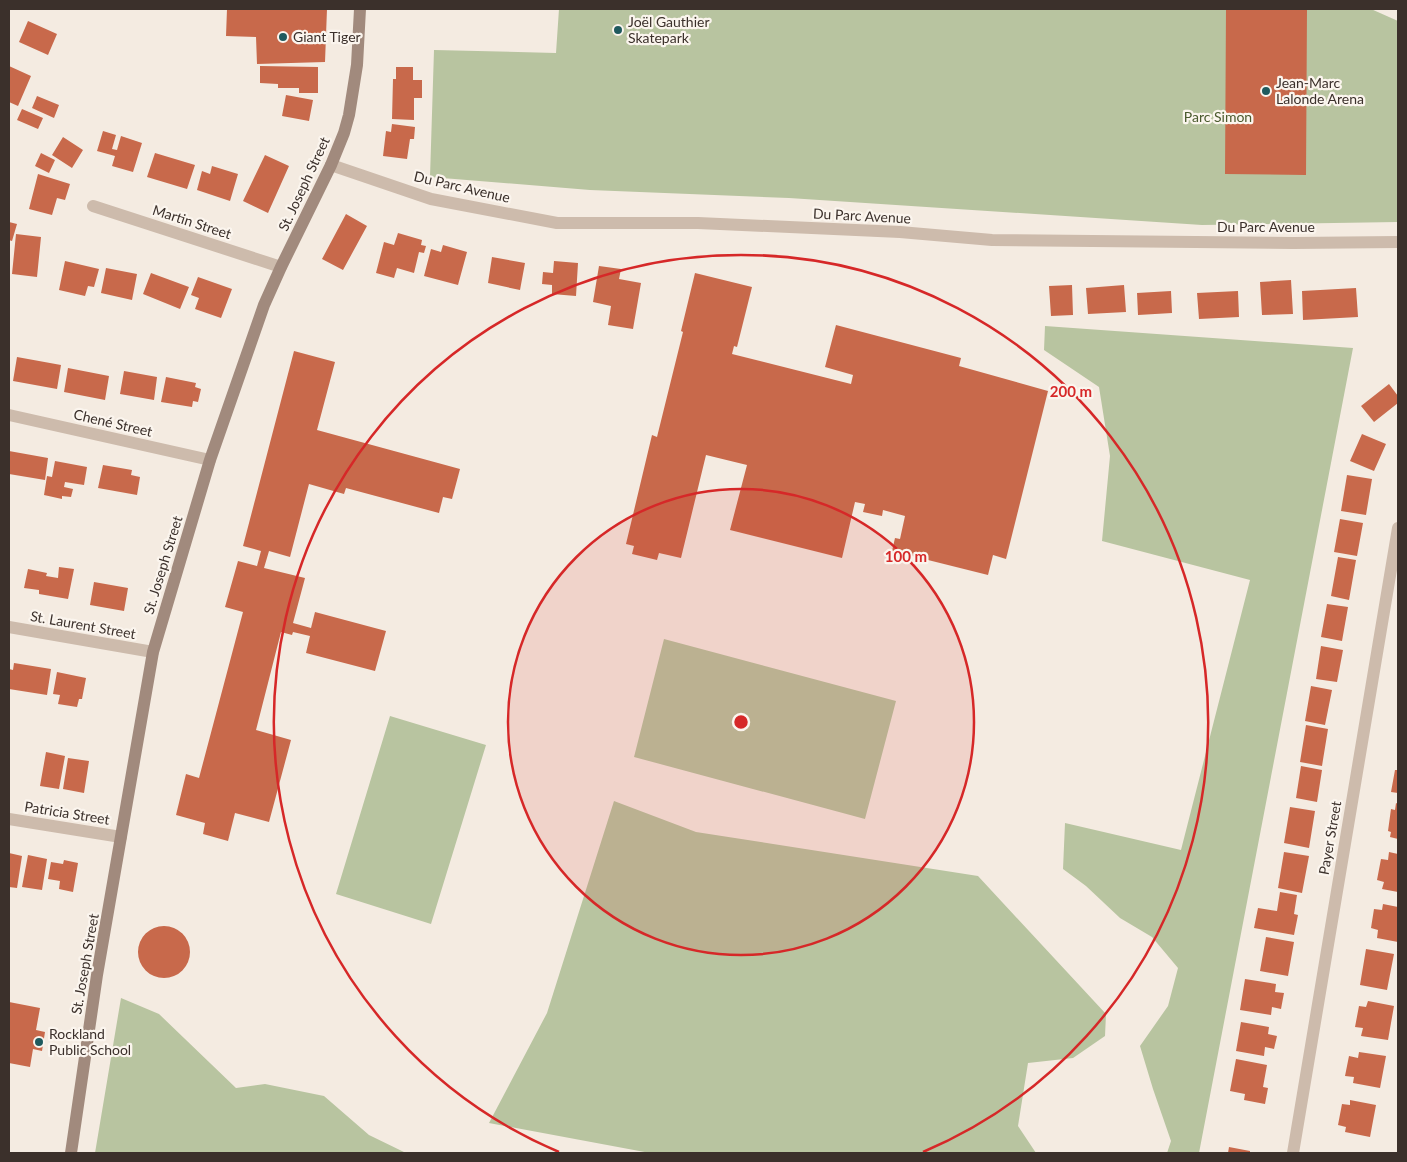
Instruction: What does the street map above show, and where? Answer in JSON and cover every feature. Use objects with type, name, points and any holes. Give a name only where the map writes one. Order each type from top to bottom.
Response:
[{"type":"street","name":"St. Joseph Street","points":[[71,1153],[96,984],[153,652],[210,460],[264,305],[331,165],[344,133],[349,115],[356,65],[360,9]]},
{"type":"street","name":"Du Parc Avenue","points":[[331,165],[431,199],[557,223],[707,223],[900,232],[992,240],[1293,243],[1398,242]]},
{"type":"street","name":"Martin Street","points":[[93,206],[281,267]]},
{"type":"street","name":"Chené Street","points":[[9,415],[210,460]]},
{"type":"street","name":"Payer Street","points":[[1293,1153],[1398,528]]},
{"type":"street","name":"St. Laurent Street","points":[[9,627],[153,652]]},
{"type":"street","name":"Patricia Street","points":[[9,820],[121,837]]},
{"type":"green space","name":"Parc Simon","points":[[559,9],[1371,9],[1398,21],[1398,222],[1202,225],[789,198],[590,190],[430,177],[434,50],[556,53]]},
{"type":"green space","points":[[1045,326],[1353,348],[1199,1153],[1167,1153],[1171,1141],[1140,1046],[1168,1006],[1178,968],[1152,937],[1120,918],[1086,886],[1063,869],[1065,823],[1181,850],[1250,580],[1102,541],[1110,456],[1099,387],[1044,350]]},
{"type":"green space","points":[[664,639],[896,701],[865,819],[634,757]]},
{"type":"green space","points":[[390,716],[486,745],[431,924],[336,894]]},
{"type":"green space","points":[[614,801],[696,832],[978,876],[1106,1014],[1105,1036],[1073,1058],[1028,1063],[1018,1126],[1036,1153],[650,1153],[489,1123],[547,1013]]},
{"type":"green space","points":[[121,998],[159,1014],[236,1088],[265,1084],[324,1096],[369,1135],[406,1153],[95,1153]]},
{"type":"building","name":"Giant Tiger","points":[[227,9],[327,9],[325,62],[257,64],[256,37],[226,36]]},
{"type":"building","name":"Jean-Marc Lalonde Arena","points":[[1226,9],[1307,9],[1306,175],[1225,174]]},
{"type":"building","points":[[28,21],[57,34],[48,55],[19,42]]},
{"type":"building","points":[[9,66],[31,76],[18,106],[9,102]]},
{"type":"building","points":[[260,66],[318,67],[318,93],[299,93],[299,88],[278,88],[278,84],[260,83]]},
{"type":"building","points":[[396,67],[413,67],[413,80],[422,80],[422,98],[414,98],[414,120],[392,119],[393,79],[396,79]]},
{"type":"building","points":[[286,95],[313,100],[309,121],[282,116]]},
{"type":"building","points":[[37,96],[59,105],[54,118],[32,108]]},
{"type":"building","points":[[22,109],[43,118],[38,129],[17,120]]},
{"type":"building","points":[[392,124],[415,127],[414,139],[410,139],[407,159],[383,156],[386,131],[391,132]]},
{"type":"building","points":[[103,131],[116,135],[112,149],[117,150],[121,136],[142,143],[133,172],[112,166],[115,156],[97,151]]},
{"type":"building","points":[[63,137],[83,150],[72,168],[52,155]]},
{"type":"building","points":[[41,153],[55,160],[49,173],[35,166]]},
{"type":"building","points":[[155,153],[195,165],[187,189],[147,177]]},
{"type":"building","points":[[265,155],[289,166],[268,213],[243,201]]},
{"type":"building","points":[[212,166],[238,174],[230,201],[197,190],[202,171],[210,174]]},
{"type":"building","points":[[38,174],[70,184],[65,200],[57,198],[52,215],[29,209]]},
{"type":"building","points":[[346,214],[367,226],[343,270],[322,259]]},
{"type":"building","points":[[9,222],[17,224],[12,241],[9,240]]},
{"type":"building","points":[[398,233],[422,240],[421,245],[426,246],[424,253],[419,252],[414,273],[397,268],[394,278],[376,273],[384,242],[394,245]]},
{"type":"building","points":[[16,234],[41,237],[37,277],[12,274]]},
{"type":"building","points":[[443,245],[467,252],[458,285],[424,276],[431,249],[441,252]]},
{"type":"building","points":[[492,257],[525,263],[520,290],[488,283]]},
{"type":"building","points":[[65,261],[99,269],[94,287],[88,286],[85,296],[59,290]]},
{"type":"building","points":[[554,261],[578,263],[576,296],[552,294],[552,285],[542,284],[543,272],[553,273]]},
{"type":"building","points":[[599,266],[621,269],[619,279],[641,283],[633,329],[608,325],[611,306],[593,302]]},
{"type":"building","points":[[106,268],[137,274],[132,300],[101,293]]},
{"type":"building","points":[[151,273],[189,287],[180,309],[143,294]]},
{"type":"building","points":[[695,273],[752,287],[737,347],[734,346],[732,354],[851,384],[853,375],[825,367],[836,325],[961,358],[959,366],[1048,391],[1006,559],[993,555],[988,575],[892,551],[895,538],[900,539],[905,516],[883,510],[882,516],[863,512],[865,504],[855,502],[842,558],[730,530],[747,465],[706,455],[681,558],[659,553],[657,560],[632,554],[634,546],[626,544],[652,435],[657,437],[683,332],[681,331]]},
{"type":"building","points":[[198,277],[232,289],[221,318],[195,309],[199,298],[191,295]]},
{"type":"building","points":[[1291,280],[1293,314],[1262,315],[1260,282]]},
{"type":"building","points":[[1072,285],[1073,315],[1051,316],[1049,286]]},
{"type":"building","points":[[1124,285],[1126,312],[1088,314],[1086,288]]},
{"type":"building","points":[[1356,288],[1358,317],[1303,320],[1302,291]]},
{"type":"building","points":[[1171,291],[1172,313],[1138,315],[1137,293]]},
{"type":"building","points":[[1238,291],[1239,317],[1199,319],[1197,293]]},
{"type":"building","points":[[294,351],[335,362],[317,430],[460,469],[452,499],[443,497],[439,513],[346,488],[344,494],[309,484],[290,557],[269,551],[264,568],[305,578],[293,623],[311,628],[315,612],[386,631],[375,671],[306,653],[310,636],[293,632],[292,635],[281,632],[256,730],[291,740],[269,822],[235,813],[228,841],[203,834],[205,823],[176,815],[186,774],[199,778],[243,612],[225,607],[238,561],[257,566],[261,551],[243,546]]},
{"type":"building","points":[[17,357],[61,365],[57,389],[13,381]]},
{"type":"building","points":[[68,368],[109,376],[105,400],[64,392]]},
{"type":"building","points":[[124,371],[157,377],[154,400],[120,394]]},
{"type":"building","points":[[166,377],[196,383],[195,387],[201,389],[198,402],[193,401],[192,407],[161,402]]},
{"type":"building","points":[[1389,384],[1398,396],[1398,403],[1374,422],[1361,406]]},
{"type":"building","points":[[1362,434],[1386,444],[1374,471],[1350,461]]},
{"type":"building","points":[[9,451],[48,458],[45,480],[9,474]]},
{"type":"building","points":[[55,461],[87,467],[84,485],[65,482],[64,487],[73,489],[71,497],[62,496],[62,499],[44,495],[47,476],[52,477]]},
{"type":"building","points":[[103,465],[132,470],[131,475],[140,477],[137,495],[98,488]]},
{"type":"building","points":[[1347,475],[1372,479],[1366,515],[1341,511]]},
{"type":"building","points":[[1340,519],[1363,523],[1357,556],[1334,552]]},
{"type":"building","points":[[1338,557],[1356,560],[1349,600],[1331,596]]},
{"type":"building","points":[[59,567],[74,569],[68,599],[39,594],[39,590],[24,588],[28,569],[47,573],[46,576],[58,578]]},
{"type":"building","points":[[94,582],[128,588],[124,611],[90,605]]},
{"type":"building","points":[[1327,604],[1348,607],[1342,641],[1321,637]]},
{"type":"building","points":[[1321,646],[1343,650],[1337,682],[1316,679]]},
{"type":"building","points":[[14,663],[51,669],[47,695],[9,689],[9,669],[13,670]]},
{"type":"building","points":[[57,672],[86,678],[82,699],[79,699],[77,707],[58,704],[60,695],[53,694]]},
{"type":"building","points":[[1311,686],[1332,690],[1325,725],[1305,721]]},
{"type":"building","points":[[1306,725],[1328,729],[1322,766],[1300,762]]},
{"type":"building","points":[[46,752],[65,756],[59,789],[40,786]]},
{"type":"building","points":[[68,758],[89,761],[84,793],[63,789]]},
{"type":"building","points":[[1301,766],[1322,770],[1317,802],[1296,798]]},
{"type":"building","points":[[1395,770],[1398,770],[1398,793],[1391,792]]},
{"type":"building","points":[[1396,803],[1398,804],[1398,839],[1390,837],[1391,832],[1388,831],[1391,809],[1395,810]]},
{"type":"building","points":[[1290,807],[1315,811],[1309,848],[1284,843]]},
{"type":"building","points":[[1284,852],[1309,856],[1302,893],[1278,888]]},
{"type":"building","points":[[1389,852],[1398,854],[1398,892],[1382,889],[1384,882],[1377,880],[1381,859],[1388,860]]},
{"type":"building","points":[[9,853],[22,856],[17,888],[9,887]]},
{"type":"building","points":[[28,855],[47,859],[42,890],[22,887]]},
{"type":"building","points":[[64,860],[78,863],[73,892],[59,889],[60,881],[48,879],[51,862],[63,864]]},
{"type":"building","points":[[1280,892],[1297,895],[1294,914],[1298,915],[1294,935],[1254,928],[1258,908],[1277,911]]},
{"type":"building","points":[[1383,904],[1398,907],[1398,942],[1377,938],[1378,930],[1371,928],[1374,909],[1382,910]]},
{"type":"building","points":[[159,926],[169,926],[183,933],[190,947],[190,957],[183,971],[169,978],[159,978],[149,974],[142,967],[138,957],[138,947],[142,937],[149,930]]},
{"type":"building","points":[[1266,937],[1294,942],[1288,976],[1260,971]]},
{"type":"building","points":[[1366,949],[1394,954],[1387,990],[1360,985]]},
{"type":"building","points":[[1245,979],[1276,984],[1275,992],[1284,993],[1281,1009],[1272,1007],[1271,1015],[1240,1010]]},
{"type":"building","points":[[1368,1001],[1394,1006],[1388,1040],[1361,1036],[1363,1028],[1355,1027],[1359,1006],[1366,1007]]},
{"type":"building","points":[[9,1002],[40,1008],[36,1030],[45,1032],[42,1051],[33,1049],[30,1067],[9,1063]]},
{"type":"building","points":[[1241,1022],[1269,1027],[1268,1034],[1277,1036],[1274,1049],[1265,1047],[1264,1056],[1236,1051]]},
{"type":"building","points":[[1359,1052],[1386,1056],[1380,1088],[1353,1083],[1354,1077],[1345,1076],[1349,1056],[1358,1058]]},
{"type":"building","points":[[1236,1059],[1267,1065],[1263,1087],[1268,1088],[1265,1104],[1244,1100],[1245,1094],[1230,1091]]},
{"type":"building","points":[[1350,1100],[1376,1105],[1370,1137],[1345,1132],[1346,1127],[1338,1125],[1342,1104],[1350,1105]]},
{"type":"building","points":[[1229,1147],[1250,1151],[1250,1153],[1228,1153]]},
{"type":"place","name":"Joël Gauthier Skatepark","points":[[618,30]]},
{"type":"place","name":"Giant Tiger","points":[[283,37]]},
{"type":"place","name":"Jean-Marc Lalonde Arena","points":[[1266,91]]},
{"type":"place","name":"Rockland Public School","points":[[39,1042]]}]
